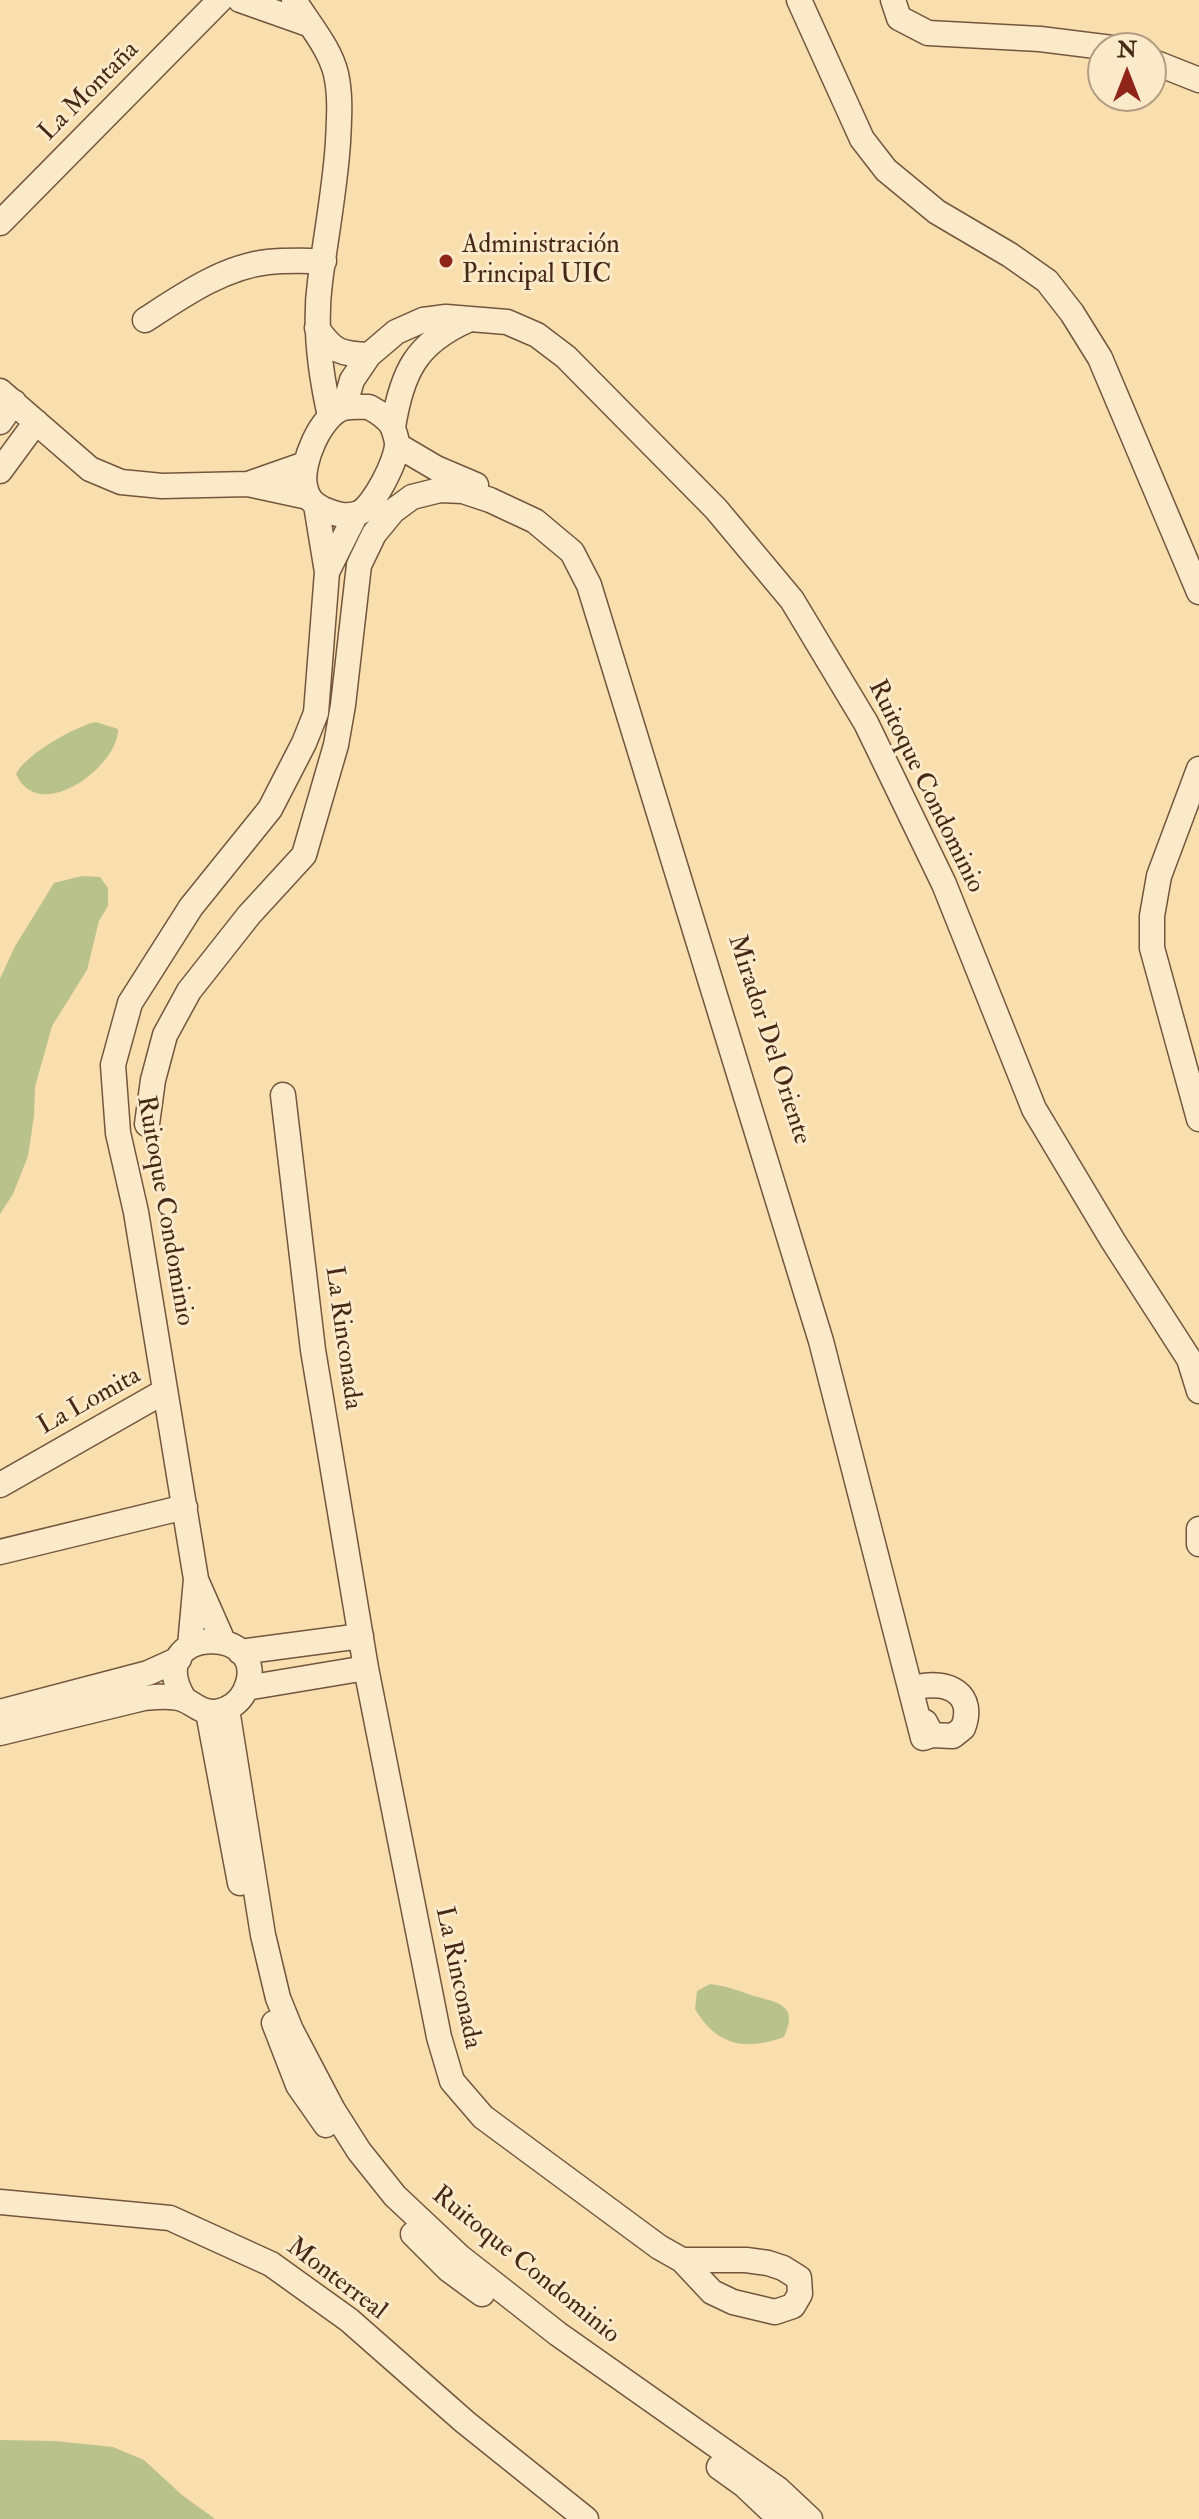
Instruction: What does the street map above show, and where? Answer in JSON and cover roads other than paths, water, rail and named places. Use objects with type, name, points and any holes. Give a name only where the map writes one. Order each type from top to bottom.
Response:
[{"type":"street","name":"La Montaña","points":[[0,223],[220,0]]},
{"type":"street","points":[[240,0],[308,24]]},
{"type":"street","points":[[294,0],[324,46],[336,73],[340,110],[335,189],[320,283],[317,328],[324,389],[337,412],[369,407],[382,414],[395,436],[465,481]]},
{"type":"street","points":[[799,0],[862,139],[886,170],[937,212],[1047,281],[1072,313],[1100,358],[1199,592]]},
{"type":"street","points":[[893,0],[899,18],[928,33],[1087,45]]},
{"type":"street","points":[[1167,67],[1199,80]]},
{"type":"street","points":[[145,320],[191,291],[228,273],[266,262],[324,261]]},
{"type":"street","name":"Ruitoque Condominio","points":[[184,1699],[175,1680],[185,1652],[196,1579],[136,1212],[118,1133],[113,1065],[130,1003],[191,907],[270,809],[316,713],[327,572],[312,501],[304,483],[305,464],[318,433],[337,412],[352,380],[369,355],[396,332],[423,320],[446,317],[507,322],[537,335],[566,357],[716,509],[792,600],[866,723],[908,807],[944,884],[1034,1109],[1113,1241],[1189,1359],[1199,1391]]},
{"type":"street","name":"Ruitoque Condominio","points":[[327,572],[356,514],[368,507],[376,496],[395,436],[402,384],[413,362],[429,342],[471,319]]},
{"type":"street","points":[[317,328],[329,346],[351,354],[369,355]]},
{"type":"street","points":[[0,422],[7,396],[90,469],[121,482],[162,486],[248,484],[312,501],[337,515],[356,514]]},
{"type":"street","points":[[0,471],[36,422]]},
{"type":"street","points":[[248,484],[305,464]]},
{"type":"street","name":"Ruitoque Condominio","points":[[376,496],[429,480],[465,481]]},
{"type":"street","name":"Mirador Del Oriente","points":[[465,481],[515,499],[558,524],[573,536],[584,551],[596,583],[835,1346],[922,1711],[932,1735]]},
{"type":"street","points":[[147,1124],[153,1080],[165,1035],[189,991],[249,915],[304,855],[338,732],[359,565],[374,534],[393,511],[412,497],[440,490],[463,491],[535,521],[572,552],[589,585],[821,1341],[923,1738],[953,1736],[963,1728],[967,1709],[956,1690],[930,1684],[918,1687]]},
{"type":"street","points":[[1199,769],[1159,876],[1152,916],[1152,948],[1199,1119]]},
{"type":"street","name":"La Rinconada","points":[[283,1095],[313,1350],[366,1668],[439,2037],[452,2081],[483,2117],[659,2247],[682,2260],[712,2292],[733,2302],[775,2312],[793,2306],[800,2294],[799,2278],[768,2263],[682,2260]]},
{"type":"street","name":"La Lomita","points":[[0,1485],[165,1391]]},
{"type":"street","points":[[0,1552],[185,1507]]},
{"type":"street","points":[[1199,1529],[1199,1544]]},
{"type":"street","name":"Ruitoque Condominio","points":[[196,1579],[231,1646],[248,1669],[246,1688]]},
{"type":"street","points":[[0,1712],[148,1673],[211,1639],[231,1646],[361,1636]]},
{"type":"street","points":[[0,1733],[144,1698],[184,1699],[199,1710],[218,1710],[235,1704],[246,1688],[366,1668]]},
{"type":"street","name":"Ruitoque Condominio","points":[[218,1710],[251,1942],[278,2040],[298,2085],[373,2194],[448,2269],[744,2485],[780,2519]]},
{"type":"street","name":"Ruitoque Condominio","points":[[218,1710],[278,1998],[291,2030],[333,2110],[359,2151],[395,2196],[460,2257],[558,2334],[778,2489],[810,2519]]},
{"type":"street","name":"Monterreal","points":[[0,2202],[170,2218],[271,2264],[349,2320],[465,2422],[586,2519]]},
{"type":"place","name":"Administración Principal UIC","points":[[446,261]]}]
